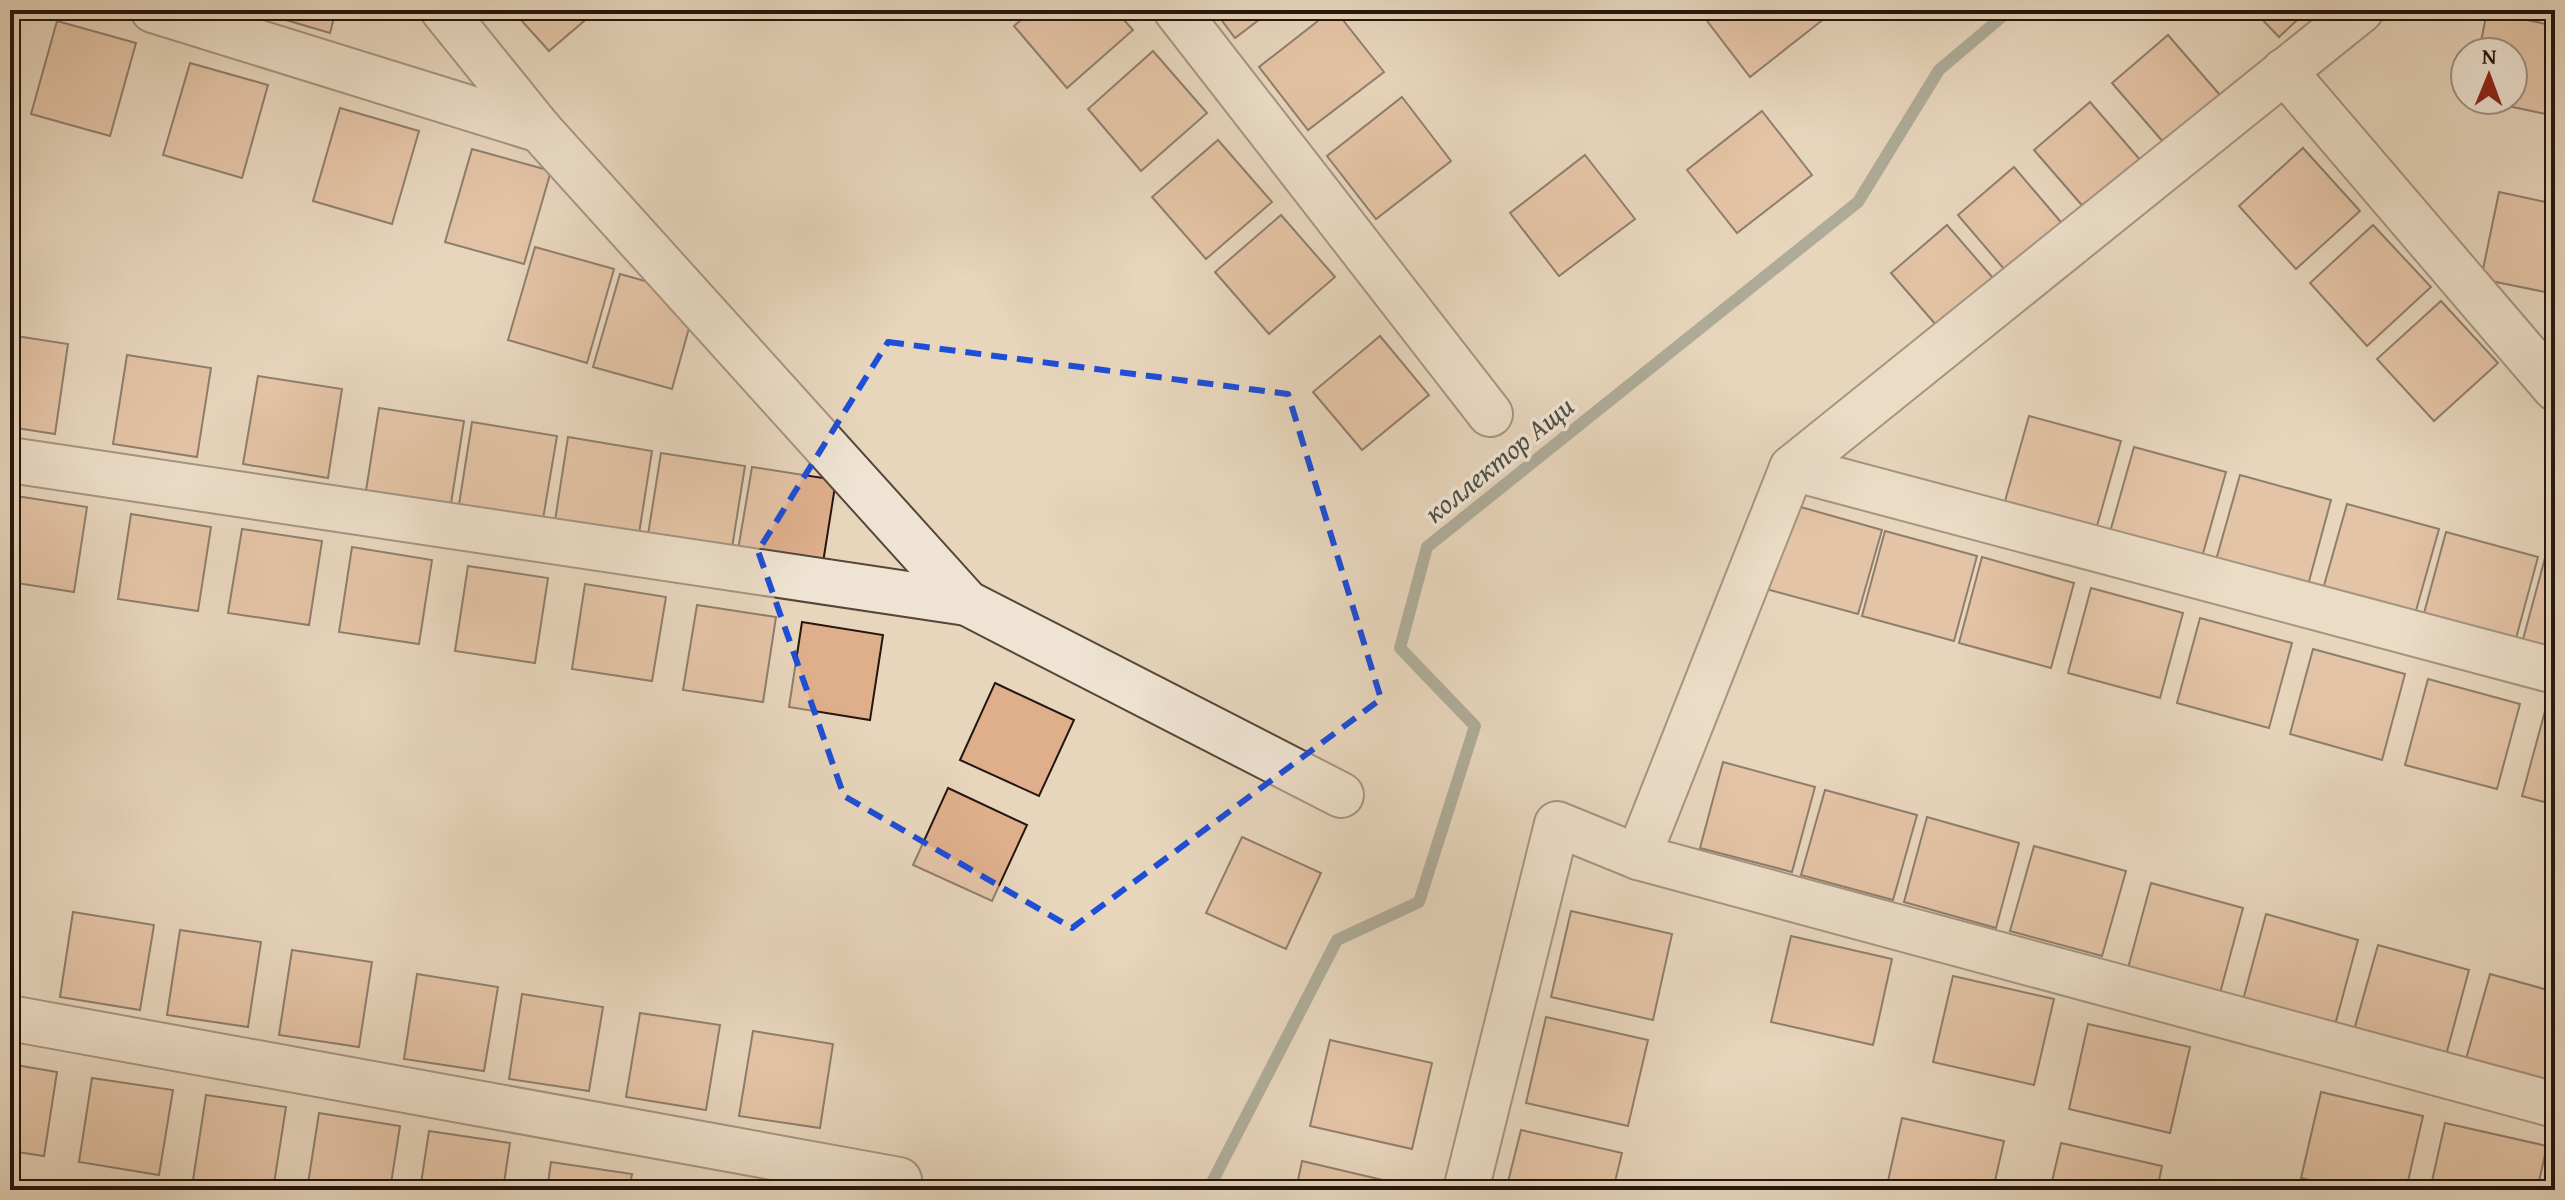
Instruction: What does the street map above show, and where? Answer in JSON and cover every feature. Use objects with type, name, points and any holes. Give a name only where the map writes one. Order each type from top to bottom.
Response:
[{"type":"street","points":[[153,10],[540,130]]},
{"type":"street","points":[[443,10],[540,130],[967,603]]},
{"type":"street","points":[[1176,10],[1490,414]]},
{"type":"street","points":[[1638,857],[1792,468],[2361,10]]},
{"type":"street","points":[[2284,71],[2555,388]]},
{"type":"street","points":[[10,460],[967,603],[1341,795]]},
{"type":"street","points":[[1792,468],[2555,671]]},
{"type":"street","points":[[1466,1190],[1557,824],[1638,857],[2555,1105]]},
{"type":"street","points":[[10,1018],[899,1180]]},
{"type":"highlighted area","points":[[888,342],[1288,394],[1381,699],[1072,928],[844,796],[758,551]]},
{"type":"building","points":[[252,10],[336,10],[330,33]]},
{"type":"building","points":[[512,10],[597,10],[549,51]]},
{"type":"building","points":[[1032,10],[1115,10],[1133,30],[1067,88],[1014,26]]},
{"type":"building","points":[[1214,10],[1272,10],[1235,38]]},
{"type":"building","points":[[1332,10],[1384,72],[1308,130],[1259,67]]},
{"type":"building","points":[[1705,10],[1819,10],[1825,18],[1750,77],[1701,13]]},
{"type":"building","points":[[2253,10],[2308,10],[2279,37]]},
{"type":"building","points":[[2487,11],[2555,26],[2555,116],[2529,110],[2529,36],[2482,36]]},
{"type":"building","points":[[57,21],[136,43],[110,136],[31,114]]},
{"type":"building","points":[[2168,35],[2220,95],[2164,143],[2112,83]]},
{"type":"building","points":[[1153,51],[1207,113],[1141,171],[1088,109]]},
{"type":"building","points":[[190,63],[268,85],[242,178],[163,155]]},
{"type":"building","points":[[1402,97],[1451,161],[1376,219],[1327,156]]},
{"type":"building","points":[[2090,102],[2142,162],[2086,210],[2034,150]]},
{"type":"building","points":[[340,108],[419,131],[392,224],[313,201]]},
{"type":"building","points":[[1762,111],[1812,175],[1737,233],[1687,170]]},
{"type":"building","points":[[1218,140],[1272,202],[1206,259],[1152,197]]},
{"type":"building","points":[[2303,148],[2360,211],[2296,269],[2239,206]]},
{"type":"building","points":[[472,149],[551,171],[524,264],[445,242]]},
{"type":"building","points":[[1585,155],[1635,219],[1559,276],[1510,213]]},
{"type":"building","points":[[2014,167],[2066,228],[2010,276],[1958,215]]},
{"type":"building","points":[[2499,192],[2555,204],[2555,294],[2481,279]]},
{"type":"building","points":[[1281,215],[1335,277],[1269,334],[1215,272]]},
{"type":"building","points":[[1947,225],[1999,285],[1943,333],[1891,273]]},
{"type":"building","points":[[2373,225],[2431,287],[2367,346],[2310,283]]},
{"type":"building","points":[[535,247],[614,269],[587,363],[508,340]]},
{"type":"building","points":[[620,274],[698,296],[672,389],[593,367]]},
{"type":"building","points":[[2441,301],[2498,363],[2434,421],[2377,359]]},
{"type":"building","points":[[10,335],[68,344],[55,434],[10,427]]},
{"type":"building","points":[[1380,336],[1429,395],[1362,450],[1313,392]]},
{"type":"building","points":[[127,355],[211,368],[197,457],[113,444]]},
{"type":"building","points":[[258,376],[342,389],[328,478],[243,464]]},
{"type":"building","points":[[379,408],[464,421],[450,510],[365,497]]},
{"type":"building","points":[[2029,416],[2121,441],[2097,526],[2005,501]]},
{"type":"building","points":[[472,422],[557,436],[542,525],[458,511]]},
{"type":"building","points":[[568,437],[652,451],[638,540],[554,527]]},
{"type":"building","points":[[2134,447],[2226,472],[2202,557],[2110,532]]},
{"type":"building","points":[[661,453],[745,466],[731,554],[647,541]]},
{"type":"building","points":[[752,467],[836,480],[822,569],[737,556]]},
{"type":"building","points":[[2240,475],[2331,500],[2308,585],[2216,560]]},
{"type":"building","points":[[10,495],[87,507],[74,592],[10,582]]},
{"type":"building","points":[[1790,504],[1882,530],[1858,614],[1766,589]]},
{"type":"building","points":[[2347,504],[2439,529],[2415,614],[2323,589]]},
{"type":"building","points":[[131,514],[211,527],[198,611],[118,599]]},
{"type":"building","points":[[242,529],[322,541],[309,625],[228,613]]},
{"type":"building","points":[[1885,531],[1977,556],[1954,641],[1862,616]]},
{"type":"building","points":[[2446,532],[2538,557],[2515,642],[2423,617]]},
{"type":"building","points":[[352,547],[432,560],[419,644],[339,632]]},
{"type":"building","points":[[1982,557],[2074,583],[2051,668],[1959,643]]},
{"type":"building","points":[[2545,558],[2555,560],[2555,652],[2522,643]]},
{"type":"building","points":[[468,566],[548,578],[535,663],[455,651]]},
{"type":"building","points":[[585,584],[666,597],[652,681],[572,669]]},
{"type":"building","points":[[2091,588],[2183,613],[2160,698],[2068,673]]},
{"type":"building","points":[[697,605],[776,617],[763,702],[683,690]]},
{"type":"building","points":[[2200,618],[2292,643],[2269,728],[2177,703]]},
{"type":"building","points":[[802,622],[883,635],[870,720],[789,707]]},
{"type":"building","points":[[2313,649],[2405,674],[2382,760],[2290,734]]},
{"type":"building","points":[[2428,679],[2520,704],[2497,789],[2405,765]]},
{"type":"building","points":[[995,683],[1074,720],[1039,796],[960,760]]},
{"type":"building","points":[[2545,711],[2555,714],[2555,805],[2522,796]]},
{"type":"building","points":[[1723,762],[1815,787],[1792,872],[1700,848]]},
{"type":"building","points":[[948,788],[1027,825],[992,901],[913,865]]},
{"type":"building","points":[[1825,790],[1917,815],[1893,900],[1801,875]]},
{"type":"building","points":[[1927,817],[2019,843],[1996,928],[1904,902]]},
{"type":"building","points":[[1242,837],[1321,873],[1286,949],[1206,913]]},
{"type":"building","points":[[2034,846],[2126,871],[2102,956],[2010,931]]},
{"type":"building","points":[[2151,883],[2243,908],[2220,993],[2128,968]]},
{"type":"building","points":[[1571,911],[1672,934],[1653,1020],[1551,997]]},
{"type":"building","points":[[73,912],[154,925],[140,1010],[60,997]]},
{"type":"building","points":[[2266,914],[2358,940],[2335,1025],[2243,1000]]},
{"type":"building","points":[[180,930],[261,942],[248,1027],[167,1015]]},
{"type":"building","points":[[1791,936],[1892,959],[1873,1045],[1771,1022]]},
{"type":"building","points":[[2378,945],[2469,970],[2446,1055],[2354,1030]]},
{"type":"building","points":[[292,950],[372,962],[359,1047],[279,1035]]},
{"type":"building","points":[[417,974],[498,987],[484,1071],[404,1059]]},
{"type":"building","points":[[2490,974],[2555,992],[2555,1083],[2466,1059]]},
{"type":"building","points":[[1953,976],[2054,999],[2034,1085],[1933,1062]]},
{"type":"building","points":[[522,994],[603,1007],[589,1091],[509,1079]]},
{"type":"building","points":[[640,1013],[720,1025],[706,1110],[626,1097]]},
{"type":"building","points":[[1546,1017],[1648,1040],[1628,1126],[1526,1103]]},
{"type":"building","points":[[2088,1024],[2190,1047],[2170,1133],[2069,1109]]},
{"type":"building","points":[[753,1031],[833,1044],[820,1128],[739,1116]]},
{"type":"building","points":[[1330,1040],[1432,1063],[1412,1149],[1310,1126]]},
{"type":"building","points":[[10,1064],[57,1072],[44,1156],[10,1151]]},
{"type":"building","points":[[92,1078],[173,1090],[159,1175],[79,1162]]},
{"type":"building","points":[[2321,1092],[2423,1116],[2406,1190],[2351,1190],[2301,1178]]},
{"type":"building","points":[[206,1095],[286,1107],[273,1190],[193,1180]]},
{"type":"building","points":[[319,1113],[400,1126],[390,1190],[307,1190]]},
{"type":"building","points":[[1902,1118],[2004,1141],[1993,1190],[1886,1190]]},
{"type":"building","points":[[2445,1123],[2547,1146],[2537,1190],[2430,1190]]},
{"type":"building","points":[[1521,1130],[1622,1153],[1613,1190],[1506,1190]]},
{"type":"building","points":[[429,1131],[510,1143],[503,1190],[420,1190]]},
{"type":"building","points":[[2061,1143],[2162,1166],[2157,1190],[2050,1190]]},
{"type":"building","points":[[1302,1161],[1404,1185],[1402,1190],[1296,1190]]},
{"type":"building","points":[[551,1162],[632,1174],[629,1190],[547,1190]]},
{"type":"building","points":[[659,1181],[718,1190],[657,1190]]},
{"type":"waterway","name":"коллектор Ащи","points":[[1208,1190],[1337,940],[1419,902],[1475,726],[1400,648],[1427,547],[1858,202],[1939,70],[2010,10]]}]
